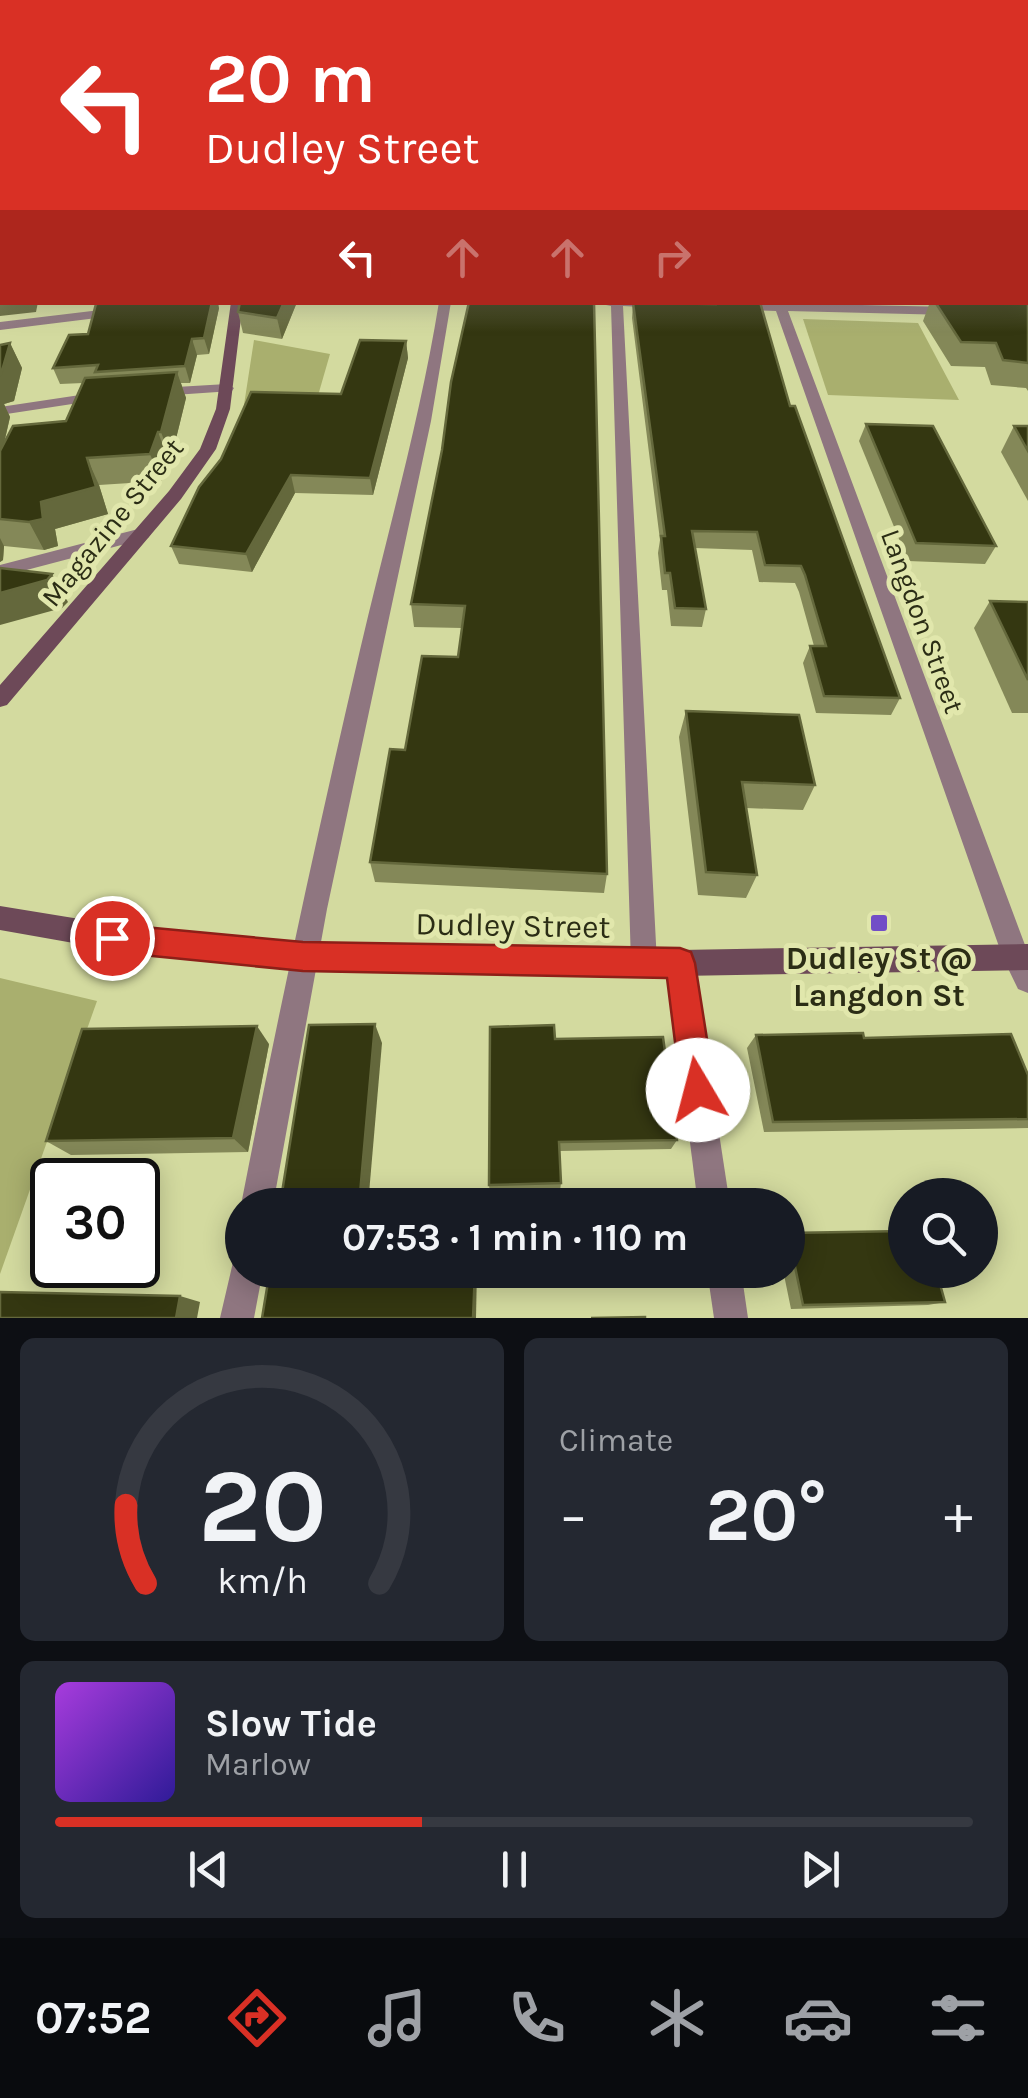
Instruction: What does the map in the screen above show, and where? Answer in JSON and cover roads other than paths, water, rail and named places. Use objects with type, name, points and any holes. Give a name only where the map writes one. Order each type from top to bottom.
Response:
[{"type":"main road","name":"Magazine Street","points":[[0,699],[142,534],[208,448],[227,388],[237,305]]},
{"type":"main road","name":"Dudley Street","points":[[0,918],[147,943],[303,956],[1024,964]]},
{"type":"street","points":[[260,1188],[303,956],[382,595],[424,428],[444,305]]},
{"type":"street","points":[[617,305],[644,962]]},
{"type":"street","points":[[714,305],[974,312]]},
{"type":"street","name":"Langdon Street","points":[[780,305],[1024,964]]},
{"type":"street","points":[[0,326],[137,310]]},
{"type":"street","points":[[144,393],[227,388]]},
{"type":"street","points":[[0,411],[70,398],[125,394]]},
{"type":"street","points":[[0,572],[142,534]]},
{"type":"street","points":[[680,963],[712,1188]]},
{"type":"street","points":[[237,1318],[243,1288]]},
{"type":"street","points":[[727,1288],[731,1318]]},
{"type":"place","name":"Dudley St @ Langdon St","points":[[879,923]]}]
